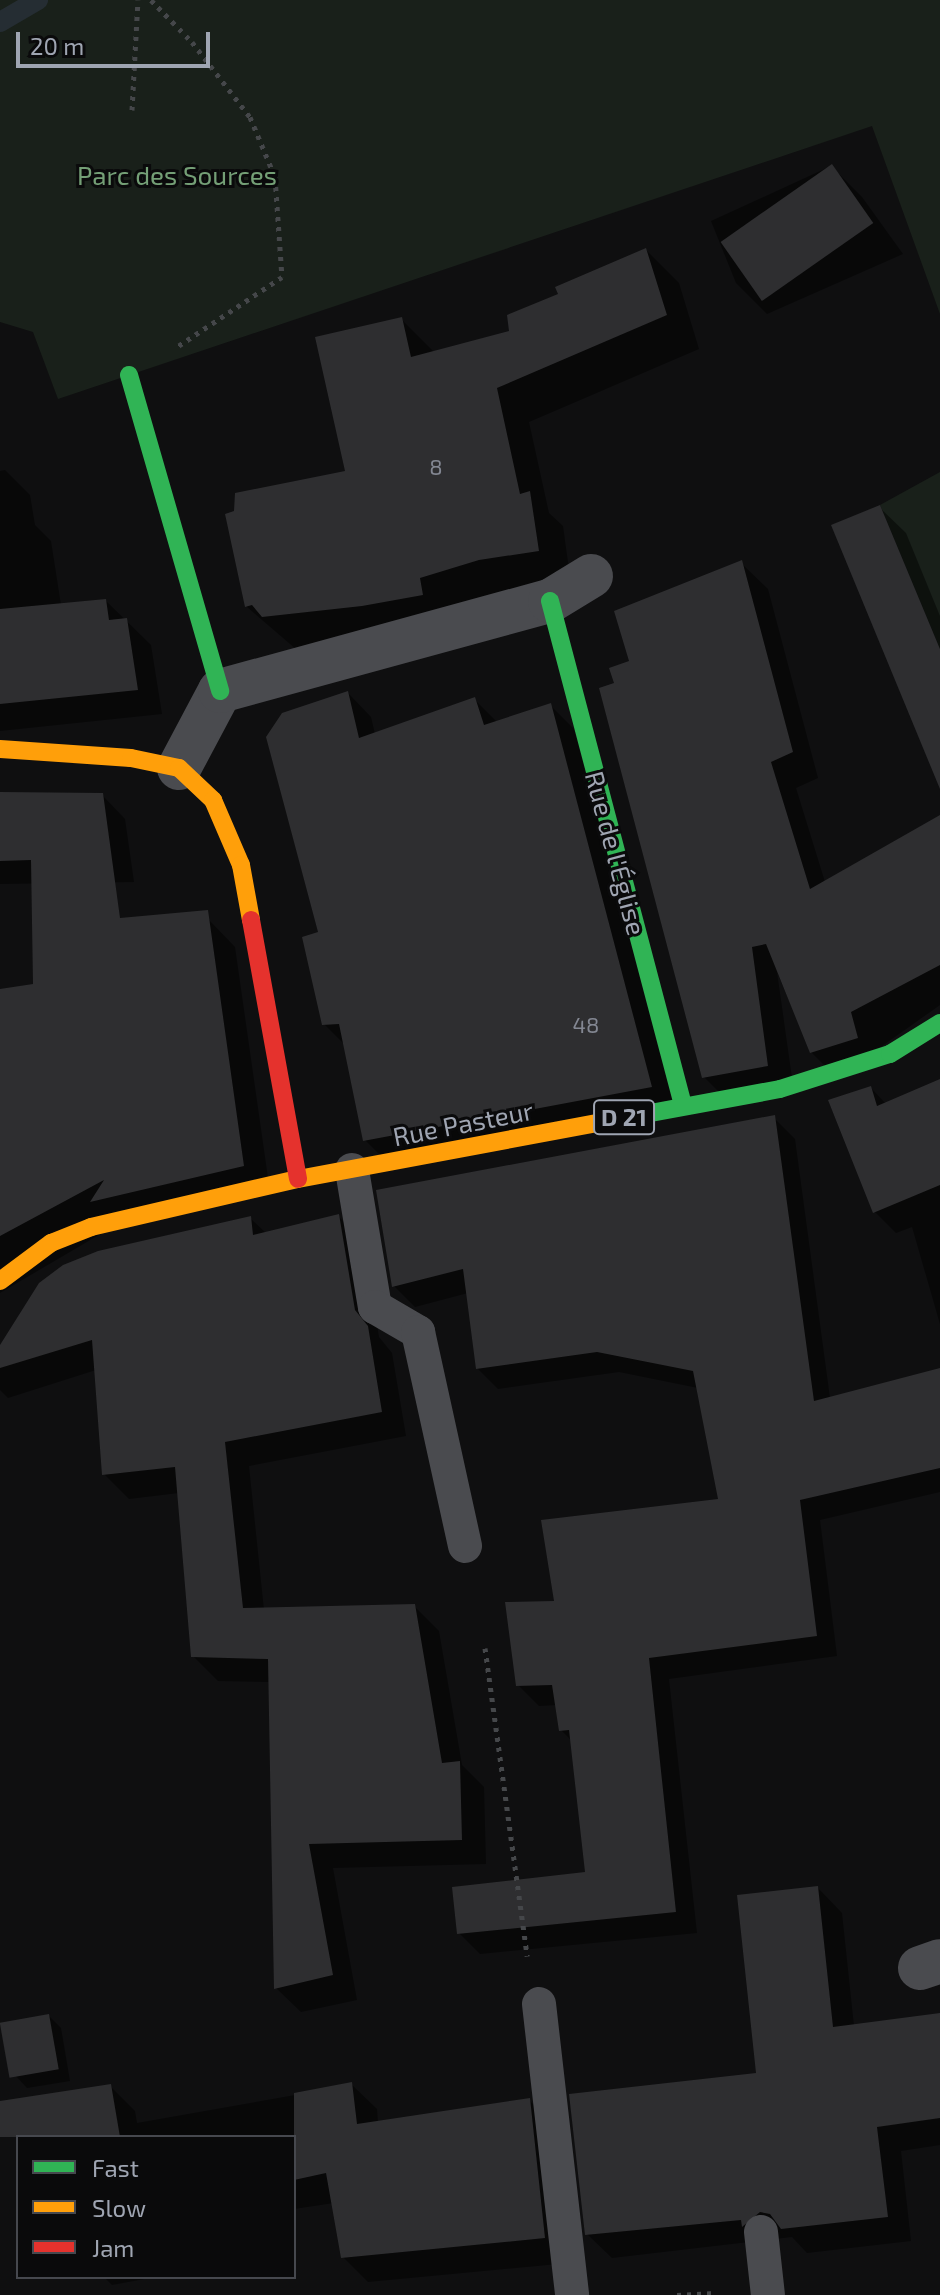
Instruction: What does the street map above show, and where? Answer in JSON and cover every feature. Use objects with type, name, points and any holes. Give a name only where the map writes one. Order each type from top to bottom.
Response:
[{"type":"street","points":[[129,375],[220,691],[179,768]]},
{"type":"street","points":[[220,691],[550,601],[591,576]]},
{"type":"street","name":"Rue de l'Église","points":[[550,601],[683,1105]]},
{"type":"street","points":[[0,749],[131,758],[179,768],[213,800],[241,865],[298,1179]]},
{"type":"street","name":"Rue Pasteur","points":[[0,1281],[51,1243],[91,1227],[298,1179],[780,1089],[890,1054],[940,1023]]},
{"type":"lane","points":[[352,1170],[375,1307],[418,1332],[465,1546]]},
{"type":"lane","points":[[539,2004],[572,2295]]},
{"type":"lane","points":[[761,2232],[768,2295]]},
{"type":"path","points":[[132,110],[138,0]]},
{"type":"path","points":[[129,375],[245,306],[282,277],[275,177],[250,117],[192,42],[151,0]]},
{"type":"green space","name":"Parc des Sources","points":[[0,0],[940,0],[940,314],[872,126],[58,399],[33,332],[0,322]]},
{"type":"green space","points":[[940,472],[940,649],[880,505]]},
{"type":"building","points":[[832,164],[873,223],[762,301],[721,242]]},
{"type":"building","points":[[646,248],[667,315],[497,388],[520,494],[530,491],[539,551],[479,560],[420,578],[423,595],[362,606],[262,617],[252,605],[245,607],[225,514],[234,511],[235,493],[345,471],[315,337],[402,317],[411,357],[509,331],[507,315],[558,294],[555,287]]},
{"type":"building","points":[[880,505],[940,649],[940,789],[831,525]]},
{"type":"building","points":[[742,560],[793,752],[771,762],[810,889],[940,815],[940,965],[851,1012],[858,1038],[810,1053],[766,944],[752,947],[768,1066],[702,1078],[599,688],[614,683],[609,668],[629,661],[614,611]]},
{"type":"building","points":[[106,599],[109,620],[127,618],[138,690],[0,704],[0,609]]},
{"type":"building","points":[[348,691],[359,738],[475,697],[484,725],[551,703],[652,1087],[363,1141],[339,1024],[322,1025],[302,937],[318,932],[266,737],[282,713]]},
{"type":"building","points":[[0,792],[103,793],[120,918],[208,910],[244,1166],[90,1202],[104,1180],[0,1236],[0,989],[33,984],[31,860],[0,861]]},
{"type":"building","points":[[940,1079],[940,1185],[873,1213],[828,1100],[871,1086],[877,1106]]},
{"type":"building","points":[[775,1115],[814,1401],[940,1368],[940,1468],[800,1500],[817,1636],[649,1658],[676,1912],[457,1934],[452,1887],[585,1872],[569,1730],[559,1731],[552,1685],[516,1686],[505,1602],[554,1601],[541,1520],[718,1499],[693,1371],[597,1352],[476,1369],[463,1269],[392,1287],[376,1190]]},
{"type":"building","points":[[339,1214],[355,1310],[368,1326],[382,1412],[225,1442],[243,1608],[415,1604],[442,1763],[460,1761],[462,1840],[309,1844],[333,1975],[274,1989],[268,1659],[191,1657],[175,1467],[102,1475],[92,1340],[0,1368],[0,1345],[39,1283],[63,1265],[98,1251],[251,1216],[253,1235]]},
{"type":"building","points":[[818,1886],[833,2027],[940,2013],[940,2118],[877,2127],[888,2217],[781,2229],[770,2214],[760,2212],[742,2227],[741,2220],[585,2235],[569,2094],[756,2073],[737,1895]]},
{"type":"building","points":[[49,2014],[59,2069],[9,2078],[0,2023]]},
{"type":"building","points":[[352,2082],[357,2124],[530,2098],[545,2238],[341,2258],[326,2173],[296,2180],[294,2093]]},
{"type":"building","points":[[111,2084],[120,2135],[0,2137],[0,2101]]},
{"type":"waterway","points":[[0,22],[38,0]]},
{"type":"traffic: fast","points":[[129,375],[220,691]]},
{"type":"traffic: fast","points":[[550,601],[683,1105]]},
{"type":"traffic: fast","points":[[602,1122],[780,1089],[890,1054],[940,1023]]},
{"type":"traffic: slow","points":[[0,749],[131,758],[179,768],[213,800],[241,865],[251,920]]},
{"type":"traffic: slow","points":[[0,1281],[51,1243],[91,1227],[298,1179],[602,1122]]},
{"type":"traffic: jam","points":[[251,920],[298,1179]]}]
